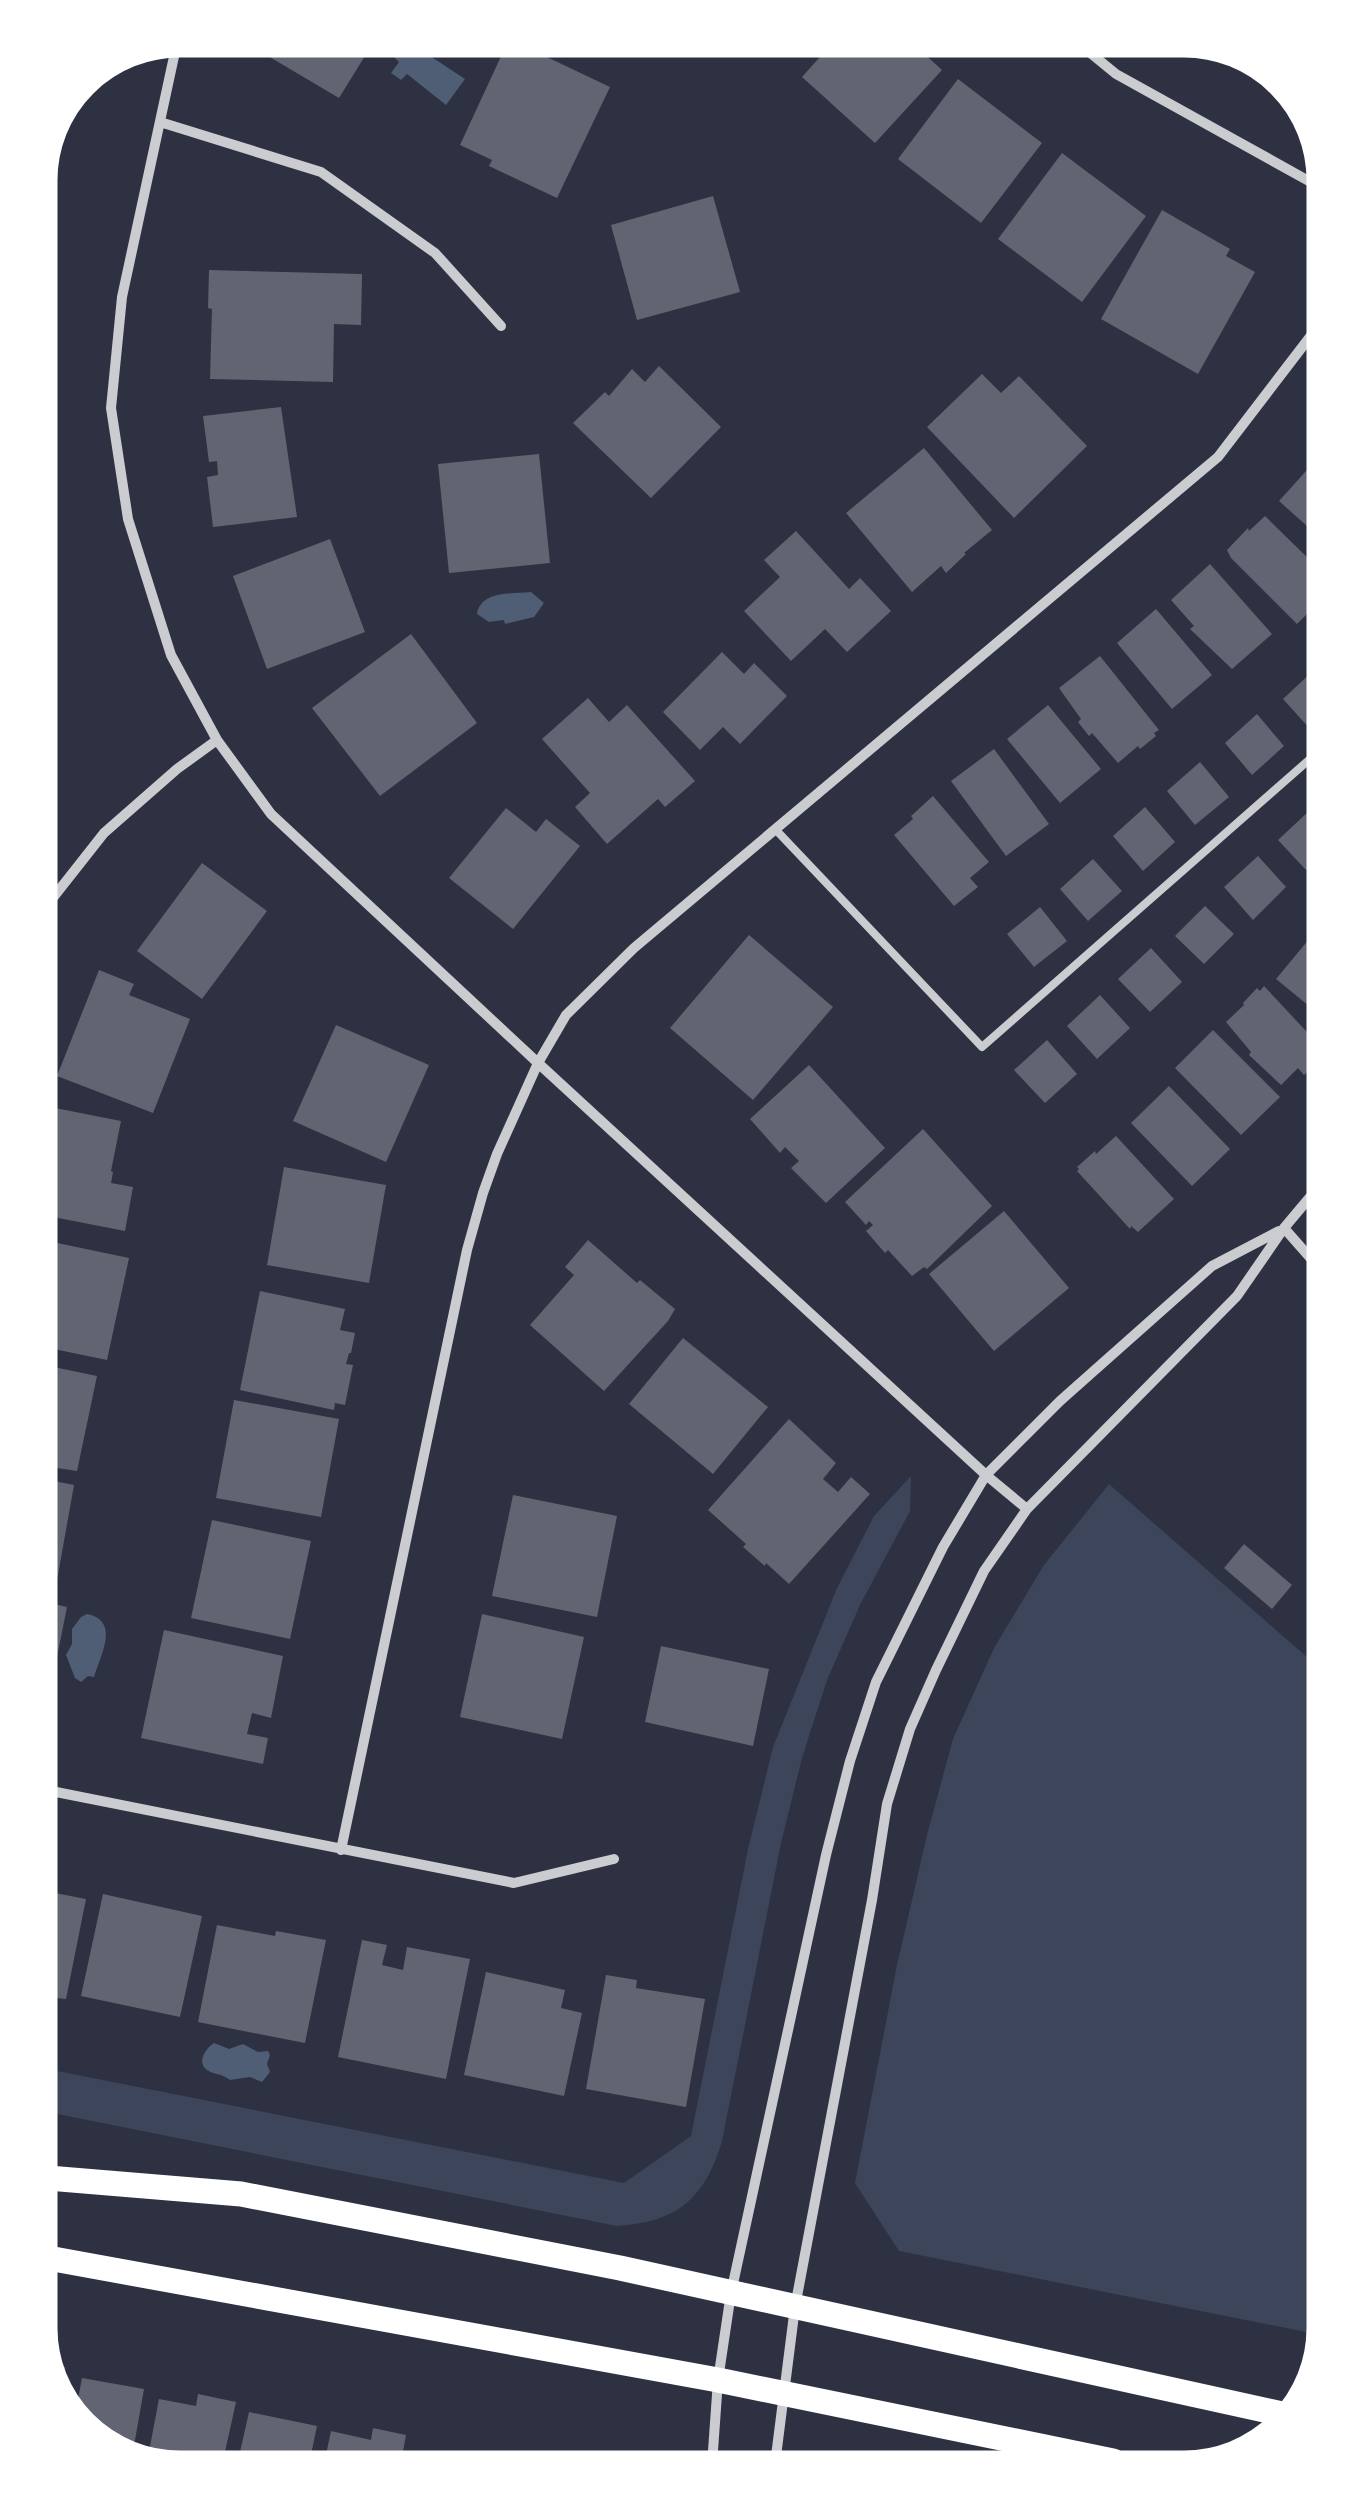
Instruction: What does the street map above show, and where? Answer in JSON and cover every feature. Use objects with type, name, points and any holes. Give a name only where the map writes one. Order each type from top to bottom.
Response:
[{"type":"main road","points":[[55,2179],[240,2194],[620,2268],[1275,2412]]},
{"type":"main road","points":[[55,2259],[718,2380],[1074,2453]]},
{"type":"street","points":[[174,55],[122,297],[111,408],[133,536],[171,655],[217,740],[271,814],[1027,1509]]},
{"type":"street","points":[[1093,55],[1116,74],[1309,182]]},
{"type":"street","points":[[160,122],[322,172],[435,253],[501,326]]},
{"type":"street","points":[[342,1850],[467,1250],[497,1154],[538,1063],[566,1014],[634,948],[1218,456],[1309,338]]},
{"type":"street","points":[[55,896],[104,833],[217,740]]},
{"type":"street","points":[[776,2453],[796,2307],[887,1804],[910,1730],[984,1571],[1027,1509],[1236,1296],[1309,1197]]},
{"type":"street","points":[[713,2453],[718,2380],[731,2293],[826,1854],[876,1682],[943,1547],[986,1474],[1060,1401],[1212,1266],[1284,1228]]},
{"type":"street","points":[[1284,1228],[1309,1256]]},
{"type":"street","points":[[55,1792],[514,1884],[614,1859]]},
{"type":"lane","points":[[776,830],[982,1047],[1309,760]]},
{"type":"shaded area","points":[[429,55],[465,79],[446,105],[407,74],[401,80],[391,73],[399,62],[394,57]]},
{"type":"shaded area","points":[[531,592],[544,603],[534,617],[505,624],[504,620],[489,622],[477,614],[490,597]]},
{"type":"shaded area","points":[[911,1476],[910,1511],[860,1605],[827,1680],[802,1758],[781,1843],[722,2141],[707,2178],[686,2204],[656,2219],[617,2226],[55,2114],[55,2071],[624,2183],[691,2136],[748,1849],[773,1747],[837,1588],[874,1516]]},
{"type":"shaded area","points":[[1109,1484],[1309,1659],[1309,2333],[899,2251],[855,2183],[897,1965],[953,1739],[994,1648],[1044,1565]]},
{"type":"shaded area","points":[[87,1614],[103,1624],[106,1640],[94,1677],[88,1676],[81,1682],[75,1678],[66,1655],[72,1644],[72,1629]]},
{"type":"shaded area","points":[[214,2043],[229,2049],[243,2044],[258,2052],[268,2051],[270,2072],[262,2082],[250,2077],[230,2080],[210,2072],[202,2059]]},
{"type":"building","points":[[266,55],[366,55],[339,98]]},
{"type":"building","points":[[502,55],[543,55],[610,87],[557,198],[489,166],[492,160],[460,145]]},
{"type":"building","points":[[822,55],[926,55],[942,70],[875,143],[802,77]]},
{"type":"building","points":[[958,79],[1042,143],[981,223],[898,159]]},
{"type":"building","points":[[1062,153],[1146,216],[1082,302],[998,239]]},
{"type":"building","points":[[713,196],[740,292],[637,320],[611,225]]},
{"type":"building","points":[[1162,210],[1230,249],[1226,256],[1255,272],[1198,374],[1101,319]]},
{"type":"building","points":[[209,270],[362,274],[361,325],[334,324],[333,382],[210,379]]},
{"type":"building","points":[[659,366],[721,427],[651,498],[573,423],[605,392],[609,396],[632,369],[645,382]]},
{"type":"building","points":[[982,374],[1001,393],[1019,376],[1087,446],[1014,518],[927,427]]},
{"type":"building","points":[[281,407],[297,517],[213,527],[207,477],[218,475],[217,461],[209,462],[203,416]]},
{"type":"building","points":[[924,448],[992,530],[946,573],[941,566],[912,592],[846,513]]},
{"type":"building","points":[[539,454],[550,563],[449,573],[438,464]]},
{"type":"building","points":[[1309,468],[1309,528],[1279,501]]},
{"type":"building","points":[[1265,516],[1309,559],[1309,612],[1297,624],[1231,558],[1227,550],[1248,528],[1249,531]]},
{"type":"building","points":[[796,531],[849,589],[860,578],[891,611],[847,652],[825,629],[791,661],[744,611],[780,577],[764,560]]},
{"type":"building","points":[[330,539],[365,632],[267,669],[233,576]]},
{"type":"building","points":[[1210,564],[1272,634],[1232,669],[1190,629],[1194,626],[1171,600]]},
{"type":"building","points":[[1156,609],[1212,675],[1172,709],[1117,643]]},
{"type":"building","points":[[411,634],[477,723],[380,796],[312,708]]},
{"type":"building","points":[[722,652],[744,674],[754,663],[787,696],[740,744],[723,727],[700,750],[663,712]]},
{"type":"building","points":[[1100,656],[1159,730],[1118,763],[1092,733],[1089,736],[1059,688]]},
{"type":"building","points":[[1309,675],[1309,728],[1283,699]]},
{"type":"building","points":[[588,698],[609,722],[627,705],[695,781],[665,807],[658,799],[607,844],[575,807],[590,793],[542,739]]},
{"type":"building","points":[[1048,705],[1101,769],[1060,803],[1007,739]]},
{"type":"building","points":[[1257,714],[1284,746],[1252,775],[1225,743]]},
{"type":"building","points":[[994,749],[1049,824],[1006,856],[951,781]]},
{"type":"building","points":[[1200,762],[1229,797],[1195,825],[1167,791]]},
{"type":"building","points":[[933,796],[989,862],[970,878],[978,887],[954,906],[894,835]]},
{"type":"building","points":[[1145,807],[1175,842],[1143,871],[1113,836]]},
{"type":"building","points":[[506,808],[536,832],[546,819],[580,846],[513,929],[449,878]]},
{"type":"building","points":[[1309,811],[1309,867],[1306,870],[1278,840]]},
{"type":"building","points":[[1258,856],[1286,887],[1253,920],[1224,887]]},
{"type":"building","points":[[1093,859],[1122,891],[1088,921],[1060,889]]},
{"type":"building","points":[[202,863],[267,911],[202,999],[137,951]]},
{"type":"building","points":[[1205,906],[1234,934],[1204,964],[1175,936]]},
{"type":"building","points":[[1040,907],[1067,941],[1034,967],[1007,934]]},
{"type":"building","points":[[749,935],[833,1007],[753,1100],[670,1028]]},
{"type":"building","points":[[1309,939],[1309,1006],[1276,979]]},
{"type":"building","points":[[1151,948],[1182,982],[1150,1012],[1118,979]]},
{"type":"building","points":[[99,970],[134,984],[129,995],[190,1019],[153,1113],[57,1076]]},
{"type":"building","points":[[1264,986],[1309,1034],[1309,1071],[1304,1075],[1298,1068],[1281,1085],[1249,1055],[1251,1052],[1226,1022],[1257,988],[1260,991]]},
{"type":"building","points":[[1100,995],[1130,1028],[1097,1059],[1067,1026]]},
{"type":"building","points":[[336,1025],[429,1065],[386,1162],[293,1121]]},
{"type":"building","points":[[1213,1030],[1280,1097],[1241,1135],[1175,1068]]},
{"type":"building","points":[[1047,1040],[1077,1074],[1045,1103],[1014,1070]]},
{"type":"building","points":[[809,1065],[885,1148],[826,1203],[791,1168],[799,1161],[785,1147],[780,1153],[750,1119]]},
{"type":"building","points":[[1169,1086],[1230,1149],[1192,1186],[1131,1123]]},
{"type":"building","points":[[55,1108],[121,1121],[111,1183],[133,1187],[125,1231],[55,1217]]},
{"type":"building","points":[[923,1129],[992,1206],[927,1269],[924,1267],[912,1276],[866,1231],[873,1225],[869,1221],[866,1225],[845,1202]]},
{"type":"building","points":[[1116,1136],[1174,1199],[1138,1232],[1131,1226],[1130,1229],[1077,1171]]},
{"type":"building","points":[[284,1167],[386,1185],[369,1283],[267,1265]]},
{"type":"building","points":[[1004,1211],[1069,1288],[994,1351],[929,1274]]},
{"type":"building","points":[[588,1240],[637,1283],[640,1280],[675,1309],[604,1391],[530,1325],[574,1275],[565,1267]]},
{"type":"building","points":[[55,1243],[129,1258],[107,1360],[55,1349]]},
{"type":"building","points":[[260,1291],[345,1309],[340,1330],[355,1333],[346,1364],[353,1365],[345,1405],[335,1403],[334,1410],[240,1390]]},
{"type":"building","points":[[683,1338],[768,1407],[713,1474],[629,1404]]},
{"type":"building","points":[[55,1367],[97,1376],[77,1471],[55,1468]]},
{"type":"building","points":[[234,1400],[339,1419],[321,1517],[216,1498]]},
{"type":"building","points":[[789,1419],[836,1463],[823,1479],[838,1492],[851,1477],[870,1494],[789,1584],[743,1547],[746,1544],[708,1510]]},
{"type":"building","points":[[55,1481],[74,1485],[55,1586]]},
{"type":"building","points":[[513,1495],[617,1516],[597,1617],[492,1596]]},
{"type":"building","points":[[212,1520],[311,1541],[290,1639],[191,1618]]},
{"type":"building","points":[[1244,1544],[1292,1585],[1272,1609],[1224,1568]]},
{"type":"building","points":[[55,1604],[67,1607],[55,1667]]},
{"type":"building","points":[[482,1614],[584,1637],[562,1739],[460,1717]]},
{"type":"building","points":[[164,1630],[283,1656],[271,1718],[252,1713],[247,1734],[268,1738],[263,1764],[141,1738]]},
{"type":"building","points":[[661,1646],[769,1669],[753,1746],[645,1722]]},
{"type":"building","points":[[55,1893],[86,1899],[66,1999],[55,1998]]},
{"type":"building","points":[[103,1894],[202,1916],[180,2017],[81,1996]]},
{"type":"building","points":[[217,1925],[326,1940],[305,2043],[198,2022]]},
{"type":"building","points":[[362,1940],[387,1945],[382,1965],[403,1970],[407,1947],[470,1959],[446,2079],[338,2057]]},
{"type":"building","points":[[486,1972],[565,1990],[561,2008],[582,2013],[564,2096],[464,2075]]},
{"type":"building","points":[[606,1975],[637,1980],[636,1988],[705,1999],[686,2107],[586,2089]]},
{"type":"building","points":[[82,2378],[144,2389],[134,2444],[111,2432],[78,2399]]},
{"type":"building","points":[[198,2394],[236,2402],[225,2453],[149,2449],[159,2399],[196,2406]]},
{"type":"building","points":[[249,2412],[317,2426],[311,2453],[240,2453]]},
{"type":"building","points":[[373,2428],[406,2435],[403,2453],[326,2453],[331,2431],[371,2440]]}]
